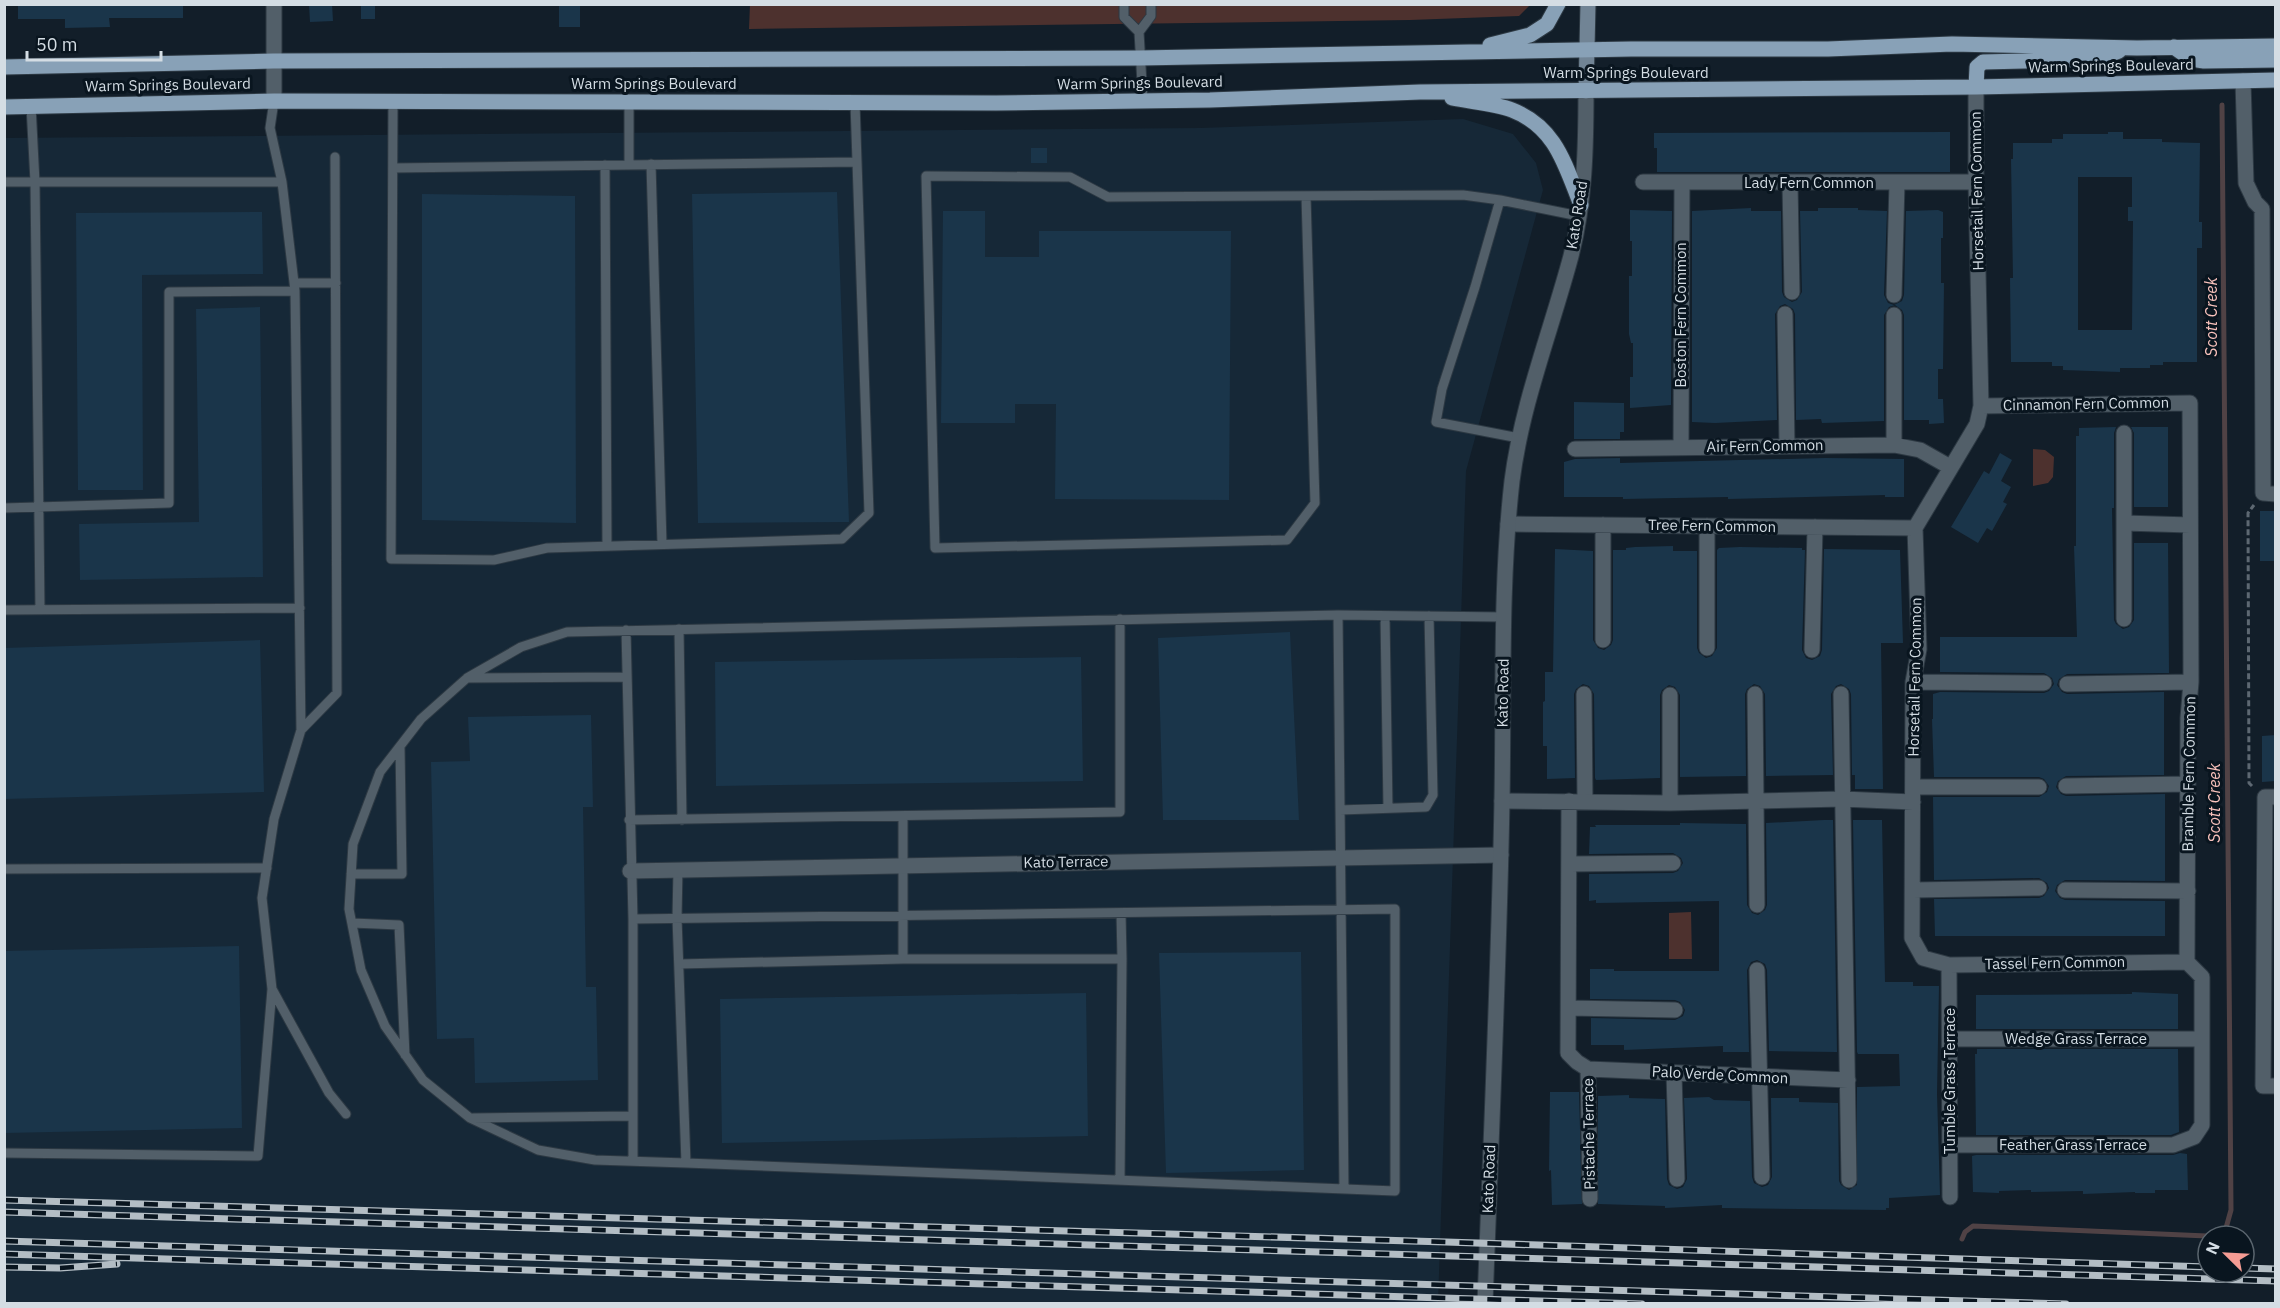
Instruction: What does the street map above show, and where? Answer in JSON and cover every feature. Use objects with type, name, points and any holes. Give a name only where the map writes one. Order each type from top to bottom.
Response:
[{"type":"main road","points":[[1465,52],[1530,35],[1547,24],[1558,4]]},
{"type":"main road","points":[[1586,91],[1588,4]]},
{"type":"main road","name":"Warm Springs Boulevard","points":[[4,67],[273,61],[1140,58],[1587,50],[1828,49],[1952,44],[2127,48],[2276,46]]},
{"type":"main road","points":[[2174,47],[2191,59],[2204,61],[2276,60]]},
{"type":"main road","points":[[1976,87],[1977,67],[1983,62],[2098,59],[2127,48]]},
{"type":"main road","name":"Warm Springs Boulevard","points":[[4,106],[274,101],[855,103],[1210,100],[1420,92],[1976,87],[2276,80]]},
{"type":"main road","points":[[1420,92],[1512,110],[1544,129],[1557,146],[1580,210]]},
{"type":"street","points":[[274,4],[274,101]]},
{"type":"street","points":[[2243,81],[2246,183],[2255,202],[2269,209],[2269,494]]},
{"type":"street","name":"Horsetail Fern Common","points":[[1923,958],[1912,938],[1913,682],[1919,649],[1915,528],[1977,424],[1981,406],[1976,87]]},
{"type":"street","name":"Kato Road","points":[[1485,1304],[1501,855],[1504,617],[1508,524],[1519,438],[1533,378],[1571,255],[1580,210],[1585,158],[1586,91]]},
{"type":"street","name":"Lady Fern Common","points":[[1643,182],[1976,183]]},
{"type":"street","name":"Boston Fern Common","points":[[1681,448],[1682,183]]},
{"type":"street","points":[[1790,183],[1792,292]]},
{"type":"street","points":[[1894,295],[1897,183]]},
{"type":"street","points":[[1785,314],[1787,446]]},
{"type":"street","points":[[1894,315],[1894,444]]},
{"type":"street","name":"Cinnamon Fern Common","points":[[1981,406],[2190,403]]},
{"type":"street","name":"Bramble Fern Common","points":[[2187,962],[2188,718],[2191,682],[2190,403]]},
{"type":"street","points":[[2124,433],[2124,619]]},
{"type":"street","name":"Air Fern Common","points":[[1575,449],[1894,444],[1920,450],[1950,467]]},
{"type":"street","points":[[2124,523],[2190,525]]},
{"type":"street","name":"Tree Fern Common","points":[[1508,524],[1915,528]]},
{"type":"street","points":[[1603,525],[1603,640]]},
{"type":"street","points":[[1707,526],[1707,648]]},
{"type":"street","points":[[1812,650],[1815,527]]},
{"type":"street","points":[[1913,682],[2044,683]]},
{"type":"street","points":[[2067,684],[2191,682]]},
{"type":"street","points":[[1584,694],[1586,801]]},
{"type":"street","points":[[1755,694],[1757,905]]},
{"type":"street","points":[[1841,694],[1849,1180]]},
{"type":"street","points":[[1670,695],[1670,802]]},
{"type":"street","points":[[2066,786],[2188,784]]},
{"type":"street","points":[[1502,801],[1756,802],[2039,787]]},
{"type":"street","points":[[2270,797],[2264,1086],[2276,1086]]},
{"type":"street","points":[[1569,801],[1568,1053],[1588,1069]]},
{"type":"street","name":"Kato Terrace","points":[[630,871],[1501,855]]},
{"type":"street","points":[[1569,864],[1673,863]]},
{"type":"street","points":[[1913,890],[2039,888]]},
{"type":"street","points":[[2065,890],[2188,891]]},
{"type":"street","name":"Tassel Fern Common","points":[[1923,958],[1950,965],[2187,962]]},
{"type":"street","points":[[2187,962],[2202,977],[2202,1039]]},
{"type":"street","name":"Tumble Grass Terrace","points":[[1950,965],[1950,1197]]},
{"type":"street","points":[[1757,970],[1762,1177]]},
{"type":"street","points":[[1569,1008],[1675,1010]]},
{"type":"street","name":"Wedge Grass Terrace","points":[[1950,1039],[2202,1039]]},
{"type":"street","name":"Feather Grass Terrace","points":[[1950,1145],[2173,1144],[2194,1137],[2202,1125],[2202,1039]]},
{"type":"street","name":"Palo Verde Common","points":[[1588,1069],[1848,1080]]},
{"type":"street","name":"Pistache Terrace","points":[[1588,1069],[1590,1199]]},
{"type":"street","points":[[1674,1073],[1677,1179]]},
{"type":"lane","points":[[1124,4],[1124,17],[1139,32]]},
{"type":"lane","points":[[1143,100],[1139,32],[1151,16],[1151,4]]},
{"type":"lane","points":[[4,1153],[258,1156],[272,989],[262,898],[274,819],[301,730],[295,287],[282,182],[270,128],[274,101]]},
{"type":"lane","points":[[393,101],[391,559],[494,560],[547,548],[842,539],[869,513],[855,103]]},
{"type":"lane","points":[[629,102],[629,165]]},
{"type":"lane","points":[[31,106],[35,182],[40,609]]},
{"type":"lane","points":[[301,730],[338,693],[335,156]]},
{"type":"lane","points":[[393,168],[857,162]]},
{"type":"lane","points":[[605,165],[607,546]]},
{"type":"lane","points":[[651,165],[662,544]]},
{"type":"lane","points":[[1306,196],[1315,503],[1287,540],[935,548],[926,176],[1070,177],[1108,196],[1463,195],[1580,210]]},
{"type":"lane","points":[[4,182],[282,182]]},
{"type":"lane","points":[[1500,200],[1443,389],[1436,422],[1519,438]]},
{"type":"lane","points":[[4,508],[169,503],[169,292],[336,284]]},
{"type":"lane","points":[[4,610],[300,608]]},
{"type":"lane","points":[[633,919],[1395,909],[1395,1191],[595,1160],[538,1150],[470,1118],[423,1080],[385,1026],[361,970],[349,909],[353,844],[380,772],[421,719],[467,678],[521,647],[567,632],[1338,615],[1504,617]]},
{"type":"lane","points":[[1338,615],[1344,1189]]},
{"type":"lane","points":[[1385,616],[1388,808]]},
{"type":"lane","points":[[1340,810],[1426,807],[1433,795],[1429,616]]},
{"type":"lane","points":[[629,820],[1120,812],[1120,619]]},
{"type":"lane","points":[[680,629],[682,820]]},
{"type":"lane","points":[[626,630],[630,871],[633,919],[633,1161]]},
{"type":"lane","points":[[467,678],[627,677]]},
{"type":"lane","points":[[351,874],[402,874],[400,747]]},
{"type":"lane","points":[[903,816],[903,959]]},
{"type":"lane","points":[[4,869],[267,868]]},
{"type":"lane","points":[[678,869],[677,918],[686,1163]]},
{"type":"lane","points":[[1120,1179],[1121,913]]},
{"type":"lane","points":[[352,923],[399,925],[405,1055]]},
{"type":"lane","points":[[679,964],[903,959],[1122,959]]},
{"type":"lane","points":[[272,989],[329,1094],[346,1114]]},
{"type":"lane","points":[[470,1118],[633,1116]]},
{"type":"path","points":[[2269,494],[2248,513],[2249,783],[2270,797]]},
{"type":"shaded area","points":[[750,4],[1530,5],[1519,16],[1410,20],[749,29]]},
{"type":"shaded area","points":[[1463,119],[1513,134],[1536,163],[1543,190],[1466,471],[1438,1303],[5,1303],[4,138],[1201,128]]},
{"type":"shaded area","points":[[2033,449],[2045,450],[2054,457],[2053,477],[2048,483],[2033,486]]},
{"type":"shaded area","points":[[1691,912],[1692,959],[1669,959],[1669,913]]},
{"type":"building","points":[[18,4],[183,4],[183,18],[109,18],[110,27],[65,28],[65,19],[18,19]]},
{"type":"building","points":[[309,4],[332,4],[333,21],[310,22]]},
{"type":"building","points":[[361,4],[375,4],[375,19],[361,19]]},
{"type":"building","points":[[559,4],[580,4],[580,27],[559,27]]},
{"type":"building","points":[[1950,132],[1950,172],[1657,172],[1657,148],[1654,148],[1654,133]]},
{"type":"building","points":[[2108,132],[2123,132],[2123,139],[2162,139],[2162,142],[2200,143],[2199,222],[2202,222],[2202,248],[2197,248],[2197,362],[2163,362],[2163,365],[2150,365],[2150,368],[2120,368],[2120,372],[2063,370],[2063,366],[2052,366],[2052,362],[2011,362],[2010,278],[2013,278],[2011,159],[2013,159],[2013,143],[2052,143],[2052,139],[2063,139],[2063,134],[2108,134]],"holes":[[[2078,177],[2132,177],[2132,207],[2128,207],[2128,221],[2133,221],[2132,330],[2078,330]]]},
{"type":"building","points":[[1031,148],[1047,148],[1047,163],[1031,163]]},
{"type":"building","points":[[837,192],[849,522],[698,523],[692,194]]},
{"type":"building","points":[[422,194],[575,196],[576,523],[422,520]]},
{"type":"building","points":[[1751,208],[1751,211],[1781,211],[1782,292],[1784,297],[1792,302],[1797,300],[1802,292],[1800,211],[1818,211],[1818,208],[1858,208],[1858,210],[1887,211],[1884,295],[1888,303],[1894,305],[1902,301],[1904,295],[1906,211],[1938,210],[1943,212],[1941,283],[1944,283],[1943,369],[1938,369],[1938,399],[1943,399],[1944,423],[1929,424],[1929,420],[1904,420],[1904,315],[1902,310],[1895,305],[1889,307],[1884,315],[1884,421],[1822,423],[1821,419],[1796,420],[1795,314],[1793,309],[1785,304],[1780,306],[1775,314],[1777,420],[1692,422],[1692,211]]},
{"type":"building","points":[[1630,210],[1672,211],[1671,405],[1630,408],[1633,343],[1631,343],[1629,334],[1629,276],[1632,276]]},
{"type":"building","points":[[943,211],[985,211],[985,257],[1039,257],[1039,231],[1231,231],[1229,500],[1055,499],[1056,404],[1015,404],[1015,423],[941,423]]},
{"type":"building","points":[[262,212],[263,274],[142,275],[143,490],[78,490],[76,213]]},
{"type":"building","points":[[260,307],[263,577],[80,580],[79,524],[199,522],[196,309]]},
{"type":"building","points":[[1574,402],[1624,403],[1624,432],[1620,432],[1620,439],[1574,439]]},
{"type":"building","points":[[2116,427],[2114,433],[2114,508],[2112,508],[2114,620],[2123,629],[2129,627],[2134,620],[2134,543],[2168,543],[2169,673],[2067,674],[2059,679],[2057,685],[2062,692],[2067,694],[2164,692],[2164,775],[2066,776],[2058,781],[2056,787],[2061,794],[2066,796],[2165,794],[2165,881],[2065,880],[2057,885],[2055,891],[2060,898],[2065,900],[2165,901],[2165,936],[1935,936],[1934,899],[2039,898],[2044,896],[2049,888],[2047,883],[2039,878],[1934,880],[1933,797],[2039,797],[2047,792],[2049,786],[2044,779],[2039,777],[1934,777],[1933,694],[1940,692],[2044,693],[2049,691],[2054,684],[2052,678],[2044,673],[1940,672],[1940,637],[2077,637],[2074,546],[2076,546],[2076,436],[2079,436],[2079,428]]},
{"type":"building","points":[[2131,427],[2168,427],[2168,507],[2134,507],[2134,433]]},
{"type":"building","points":[[2000,453],[2012,460],[2001,481],[2011,487],[2003,502],[2007,504],[1992,531],[1987,528],[1978,543],[1951,527],[1984,471],[1989,474]]},
{"type":"building","points":[[1620,458],[1620,463],[1826,458],[1904,459],[1904,497],[1885,497],[1885,495],[1623,499],[1623,497],[1564,497],[1564,462],[1575,459]]},
{"type":"building","points":[[2260,511],[2276,511],[2276,561],[2260,561]]},
{"type":"building","points":[[1673,546],[1673,551],[1697,551],[1697,648],[1699,653],[1706,658],[1712,656],[1717,648],[1717,550],[1740,547],[1802,548],[1805,550],[1802,650],[1806,658],[1812,660],[1820,656],[1822,650],[1824,549],[1900,550],[1903,643],[1881,643],[1883,789],[1855,789],[1855,775],[1852,775],[1851,694],[1849,689],[1841,684],[1836,686],[1831,694],[1833,775],[1766,776],[1765,694],[1760,686],[1754,684],[1747,689],[1745,694],[1746,776],[1680,777],[1680,695],[1675,687],[1669,685],[1662,690],[1660,695],[1660,778],[1596,780],[1594,694],[1589,686],[1583,684],[1576,689],[1574,694],[1575,778],[1547,779],[1547,746],[1543,746],[1543,702],[1545,701],[1545,672],[1553,672],[1555,549],[1593,551],[1593,640],[1598,648],[1604,650],[1611,645],[1613,640],[1613,550]]},
{"type":"building","points":[[1290,632],[1299,820],[1163,820],[1158,638]]},
{"type":"building","points":[[260,640],[264,792],[4,799],[4,648]]},
{"type":"building","points":[[1081,657],[1083,781],[716,786],[715,662]]},
{"type":"building","points":[[591,715],[593,807],[583,807],[586,987],[596,987],[598,1080],[475,1083],[474,1038],[437,1039],[431,762],[470,761],[468,717]]},
{"type":"building","points":[[2276,735],[2276,781],[2262,782],[2262,736]]},
{"type":"building","points":[[1833,820],[1837,1052],[1769,1051],[1767,970],[1765,964],[1757,960],[1751,962],[1747,970],[1749,1052],[1723,1052],[1723,1046],[1624,1050],[1624,1045],[1591,1045],[1591,1018],[1675,1020],[1683,1016],[1685,1010],[1680,1002],[1675,1000],[1590,999],[1590,969],[1719,971],[1719,901],[1596,903],[1596,900],[1589,901],[1589,874],[1673,873],[1678,871],[1683,863],[1681,858],[1673,853],[1589,854],[1590,827],[1596,827],[1595,825],[1680,825],[1680,823],[1746,824],[1747,905],[1752,913],[1758,915],[1765,910],[1767,905],[1766,823]]},
{"type":"building","points":[[1853,820],[1882,820],[1885,982],[1913,982],[1913,986],[1939,986],[1937,1094],[1940,1195],[1889,1198],[1889,1208],[1886,1210],[1722,1208],[1722,1205],[1665,1208],[1665,1206],[1598,1204],[1598,1096],[1629,1095],[1629,1098],[1665,1099],[1667,1179],[1669,1185],[1677,1189],[1683,1187],[1687,1179],[1684,1098],[1709,1097],[1714,1100],[1750,1101],[1752,1177],[1754,1183],[1762,1187],[1768,1185],[1772,1177],[1771,1098],[1799,1098],[1799,1102],[1838,1103],[1839,1181],[1849,1190],[1857,1185],[1857,1087],[1900,1086],[1899,1054],[1858,1054],[1857,1052]]},
{"type":"building","points":[[239,946],[242,1128],[4,1133],[4,951]]},
{"type":"building","points":[[1301,952],[1304,1170],[1166,1173],[1159,953]]},
{"type":"building","points":[[2132,992],[2178,994],[2178,1029],[1976,1029],[1976,995],[2132,994]]},
{"type":"building","points":[[1086,993],[1088,1136],[722,1143],[720,999]]},
{"type":"building","points":[[1977,1049],[2178,1049],[2179,1132],[2171,1135],[1976,1135],[1975,1054],[1977,1054]]},
{"type":"building","points":[[1550,1092],[1579,1092],[1582,1204],[1552,1205],[1551,1170],[1549,1171]]},
{"type":"building","points":[[2187,1154],[2188,1190],[2083,1194],[2083,1191],[2031,1192],[2031,1190],[1999,1191],[1999,1193],[1973,1192],[1972,1156],[1976,1155],[2173,1155]]},
{"type":"waterway","name":"Scott Creek","points":[[1962,1239],[1965,1232],[1973,1226],[2207,1236],[2226,1228],[2231,1210],[2222,105]]},
{"type":"railway","points":[[4,1200],[1446,1242],[2196,1267]]},
{"type":"railway","points":[[4,1212],[2276,1281]]},
{"type":"railway","points":[[4,1241],[2066,1304]]},
{"type":"railway","points":[[4,1254],[1642,1304]]},
{"type":"railway","points":[[4,1267],[60,1268],[117,1264]]},
{"type":"railway","points":[[2256,1268],[2276,1269]]}]
